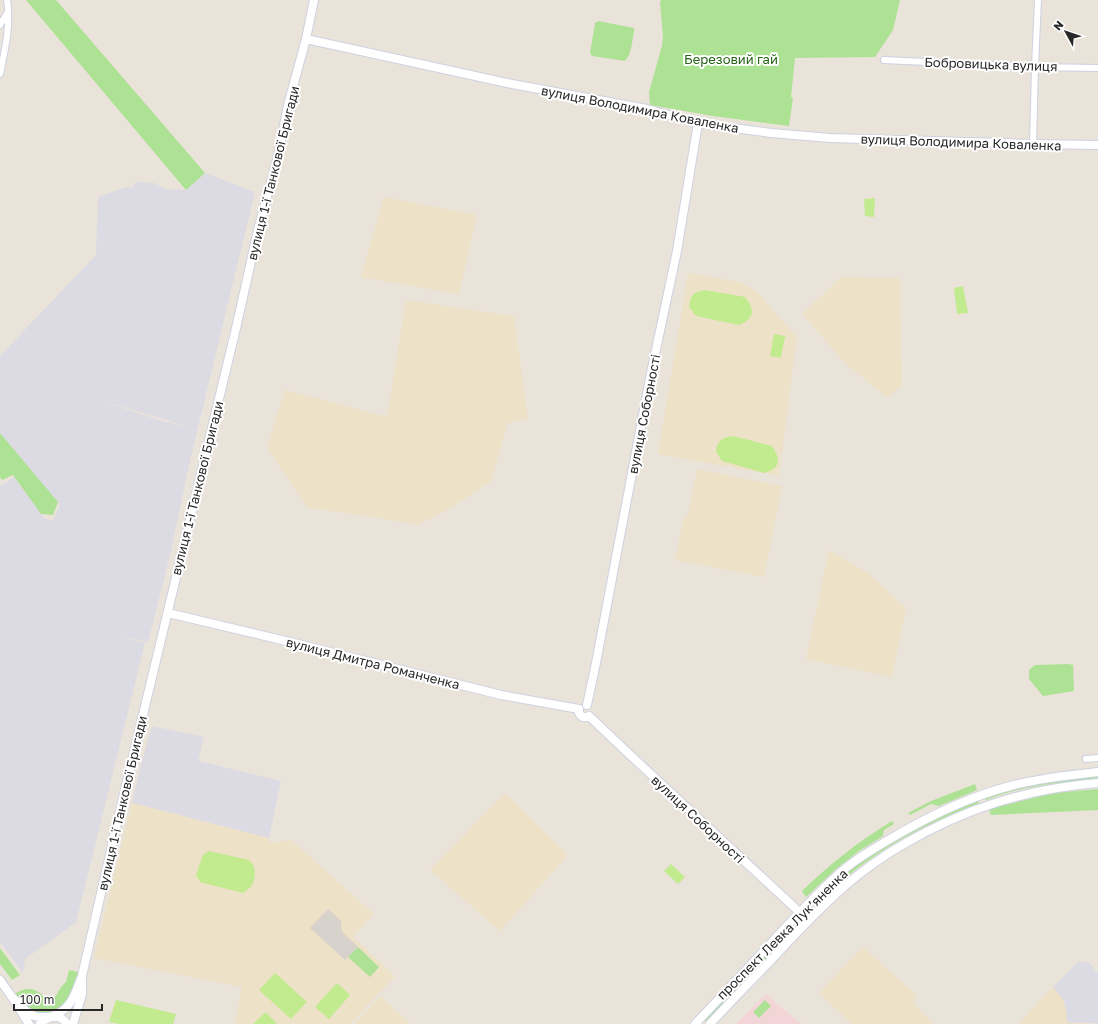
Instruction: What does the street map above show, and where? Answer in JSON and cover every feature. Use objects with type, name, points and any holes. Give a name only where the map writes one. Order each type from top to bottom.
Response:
[{"type":"street","points":[[0,74],[8,37],[9,11],[7,0]]},
{"type":"street","name":"вулиця 1-ї Танкової Бригади","points":[[40,1024],[46,1018],[61,1012],[67,1007],[74,997],[82,976],[118,816],[168,613],[288,105],[306,39],[314,0]]},
{"type":"street","points":[[1033,144],[1038,0]]},
{"type":"street","points":[[0,25],[9,11]]},
{"type":"street","name":"вулиця Володимира Коваленка","points":[[306,39],[512,84],[647,109],[698,123],[771,133],[830,138],[1098,145]]},
{"type":"street","name":"Бобровицька вулиця","points":[[884,60],[1035,67],[1098,68]]},
{"type":"street","name":"вулиця Соборності","points":[[589,716],[591,709],[587,705],[598,656],[650,380],[677,251],[698,123]]},
{"type":"street","name":"вулиця Дмитра Романченка","points":[[168,613],[501,695],[578,710]]},
{"type":"street","points":[[578,710],[581,706],[587,705]]},
{"type":"street","name":"вулиця Соборності","points":[[578,710],[582,717],[586,718],[589,716]]},
{"type":"street","name":"вулиця Соборності","points":[[589,716],[628,754],[808,920]]},
{"type":"street","points":[[1086,759],[1098,758]]},
{"type":"street","name":"проспект Левка Лукʼяненка","points":[[695,1024],[800,912],[843,870],[875,848],[909,827],[931,816],[981,795],[1014,785],[1098,772]]},
{"type":"street","name":"проспект Левка Лукʼяненка","points":[[710,1024],[808,920],[846,885],[874,863],[907,842],[933,828],[973,810],[1007,799],[1060,787],[1098,783]]},
{"type":"street","name":"вулиця 1-ї Танкової Бригади","points":[[73,1024],[82,994],[82,976]]},
{"type":"street","points":[[0,980],[29,1024]]},
{"type":"street","points":[[12,997],[24,1010],[33,1016],[41,1018],[56,1016],[61,1018],[67,1024]]},
{"type":"shaded area","points":[[205,173],[255,192],[191,456],[169,559],[148,642],[114,636],[145,643],[76,922],[25,959],[23,973],[0,942],[0,486],[14,477],[44,518],[53,521],[60,505],[0,433],[0,356],[96,255],[98,197],[126,187],[132,188],[136,182],[154,183],[166,189],[186,190]],"holes":[[[84,395],[189,427],[162,421]]]},
{"type":"shaded area","points":[[384,197],[477,215],[459,294],[361,277]]},
{"type":"shaded area","points":[[688,273],[740,282],[755,290],[797,337],[779,476],[658,454]]},
{"type":"shaded area","points":[[841,277],[900,278],[902,385],[888,398],[846,364],[802,314]]},
{"type":"shaded area","points":[[406,300],[514,316],[528,419],[508,423],[491,481],[449,509],[418,525],[308,508],[267,448],[285,390],[387,417]]},
{"type":"shaded area","points":[[697,469],[782,486],[764,577],[675,560],[684,516],[688,515]]},
{"type":"shaded area","points":[[829,550],[868,573],[906,608],[892,677],[806,659]]},
{"type":"shaded area","points":[[152,726],[204,737],[198,761],[281,781],[269,838],[132,803]]},
{"type":"shaded area","points":[[505,793],[568,855],[500,931],[430,870]]},
{"type":"shaded area","points":[[132,803],[269,838],[269,843],[291,840],[374,914],[353,937],[395,976],[350,1024],[235,1024],[242,987],[94,958]]},
{"type":"shaded area","points":[[328,909],[341,921],[342,932],[358,947],[345,960],[310,928]]},
{"type":"shaded area","points":[[863,947],[916,995],[914,1004],[934,1024],[852,1024],[819,993]]},
{"type":"shaded area","points":[[1078,962],[1089,962],[1098,974],[1098,1023],[1068,1024],[1064,1001],[1053,987]]},
{"type":"shaded area","points":[[1053,987],[1064,1001],[1068,1023],[1091,1024],[1018,1024]]},
{"type":"shaded area","points":[[766,994],[801,1024],[736,1024]]},
{"type":"shaded area","points":[[381,996],[390,1005],[411,1024],[354,1024]]},
{"type":"green space","points":[[26,0],[56,0],[205,173],[186,190]]},
{"type":"green space","name":"Березовий гай","points":[[661,0],[900,0],[893,30],[875,57],[795,58],[791,97],[793,98],[789,126],[713,116],[650,105],[649,92],[662,46],[663,36]]},
{"type":"green space","points":[[598,21],[634,28],[630,51],[625,61],[592,56],[590,53],[595,23]]},
{"type":"green space","points":[[875,198],[874,217],[865,216],[864,199]]},
{"type":"green space","points":[[963,286],[968,313],[957,314],[954,288]]},
{"type":"green space","points":[[705,290],[745,297],[751,306],[751,317],[739,325],[696,316],[689,307],[690,300],[695,293]]},
{"type":"green space","points":[[774,334],[785,336],[781,358],[770,356]]},
{"type":"green space","points":[[0,433],[58,502],[53,515],[41,514],[13,475],[2,480],[0,477]]},
{"type":"green space","points":[[733,436],[772,446],[778,459],[778,463],[774,469],[764,473],[722,461],[716,452],[719,442]]},
{"type":"green space","points":[[1035,665],[1073,665],[1074,691],[1043,696],[1029,679],[1029,670]]},
{"type":"green space","points":[[1098,776],[1098,779],[1041,785],[1013,791],[986,800],[985,798],[1043,783]]},
{"type":"green space","points":[[975,784],[977,790],[939,806],[931,804],[910,815],[908,813],[931,801]]},
{"type":"green space","points":[[1098,789],[1098,810],[991,815],[989,809],[1053,793]]},
{"type":"green space","points":[[978,800],[979,803],[910,834],[878,854],[844,879],[817,905],[815,904],[843,875],[886,845],[937,818]]},
{"type":"green space","points":[[892,821],[894,824],[884,830],[883,836],[859,851],[836,869],[806,897],[802,891],[823,871],[856,845]]},
{"type":"green space","points":[[209,851],[249,860],[252,863],[255,873],[251,887],[243,893],[200,882],[196,875],[203,855]]},
{"type":"green space","points":[[671,864],[685,877],[678,884],[664,871]]},
{"type":"green space","points":[[790,929],[792,931],[706,1022],[704,1020]]},
{"type":"green space","points":[[358,947],[379,967],[370,977],[348,957]]},
{"type":"green space","points":[[0,948],[20,975],[12,980],[0,964]]},
{"type":"green space","points":[[69,970],[78,972],[74,989],[66,1002],[53,1012],[43,1014],[32,1011],[15,994],[24,989],[31,989],[42,994],[50,1001],[66,982]]},
{"type":"green space","points":[[275,973],[307,1002],[291,1019],[259,990]]},
{"type":"green space","points":[[337,983],[350,995],[329,1019],[315,1007]]},
{"type":"green space","points":[[116,1000],[176,1014],[173,1024],[119,1024],[109,1022]]},
{"type":"green space","points":[[765,1000],[771,1006],[759,1018],[753,1012]]},
{"type":"green space","points":[[266,1012],[277,1024],[253,1024]]}]
